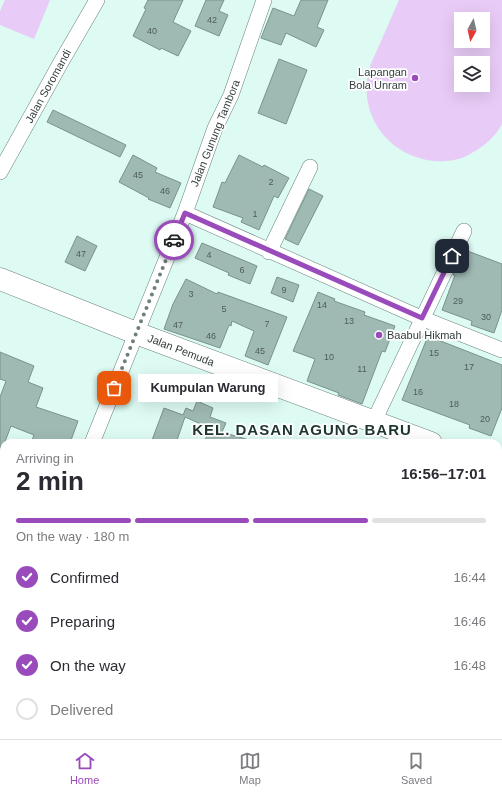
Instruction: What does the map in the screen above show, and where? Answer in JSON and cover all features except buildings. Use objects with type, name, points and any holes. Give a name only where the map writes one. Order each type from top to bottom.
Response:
[{"type":"street","name":"Jalan Soromandi","points":[[0,172],[97,0]]},
{"type":"street","name":"Jalan Gunung Tambora","points":[[94,439],[185,213],[212,136],[231,96],[264,0]]},
{"type":"street","points":[[269,252],[310,167]]},
{"type":"street","points":[[185,213],[269,252],[422,318],[502,350]]},
{"type":"street","points":[[374,421],[464,231]]},
{"type":"street","name":"Jalan Pemuda","points":[[0,279],[136,333],[421,439]]},
{"type":"shaded area","points":[[5,0],[50,0],[34,39],[0,25],[0,11]]},
{"type":"shaded area","name":"Lapangan Bola Unram","points":[[399,0],[502,0],[502,124],[495,135],[488,142],[466,157],[443,161],[429,160],[414,156],[401,150],[380,130],[373,118],[368,103],[367,82],[372,61]]},
{"type":"way so far","points":[[114,388],[174,240]]},
{"type":"place","name":"Lapangan Bola Unram","points":[[415,78]]},
{"type":"place","name":"Baabul Hikmah","points":[[379,335]]},
{"type":"place","name":"Kumpulan Warung","points":[[114,388]]},
{"type":"district","name":"KEL. DASAN AGUNG BARU","points":[[302,429]]},
{"type":"route","points":[[174,240],[185,213],[269,252],[422,318],[452,256]]}]
